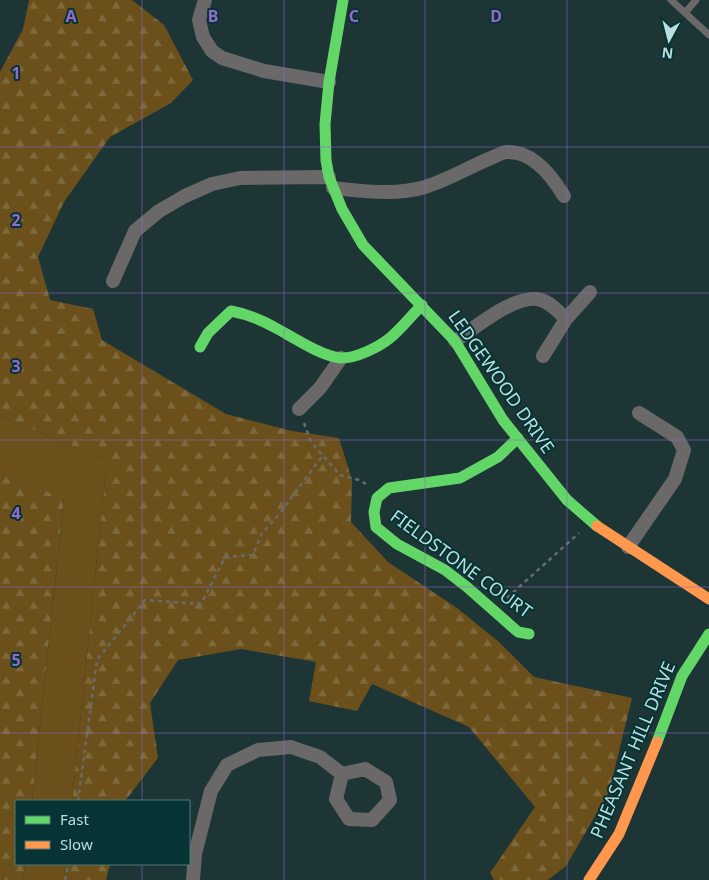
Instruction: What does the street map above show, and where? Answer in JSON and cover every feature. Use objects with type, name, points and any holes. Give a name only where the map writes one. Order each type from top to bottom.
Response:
[{"type":"street","points":[[205,0],[199,20],[203,37],[212,51],[222,58],[264,71],[329,82]]},
{"type":"street","name":"LEDGEWOOD DRIVE","points":[[343,0],[329,82],[325,142],[331,183],[342,209],[364,245],[393,278],[422,305],[455,341],[503,420],[567,500],[591,522],[704,596]]},
{"type":"street","points":[[113,281],[135,230],[159,211],[185,196],[212,184],[240,178],[331,183],[359,191],[398,192],[424,188],[505,152],[520,154],[543,168],[555,181],[564,196]]},
{"type":"street","points":[[543,356],[566,319],[590,292]]},
{"type":"street","points":[[455,341],[512,304],[525,300],[541,300],[566,319]]},
{"type":"street","points":[[200,347],[208,333],[231,311],[250,315],[310,348],[341,358],[364,353],[390,338],[422,305]]},
{"type":"street","points":[[299,409],[320,388],[341,358]]},
{"type":"street","points":[[628,547],[676,480],[684,450],[677,437],[639,412]]},
{"type":"street","name":"FIELDSTONE COURT","points":[[518,438],[498,457],[460,478],[389,488],[377,498],[374,512],[376,527],[397,544],[445,570],[518,632],[529,634]]},
{"type":"street","name":"PHEASANT HILL DRIVE","points":[[591,879],[619,834],[641,784],[678,684],[709,634]]},
{"type":"street","points":[[193,880],[195,854],[211,791],[227,765],[258,750],[290,747],[320,758],[342,774]]},
{"type":"lane","points":[[671,0],[709,35]]},
{"type":"lane","points":[[685,13],[696,0]]},
{"type":"path","points":[[299,409],[311,442],[340,475],[359,480],[382,494]]},
{"type":"path","points":[[78,800],[97,660],[145,600],[201,604],[225,557],[254,555],[262,532],[278,516],[323,455]]},
{"type":"path","points":[[505,600],[575,536]]},
{"type":"path","points":[[65,880],[68,865]]},
{"type":"green space","points":[[29,0],[132,0],[164,25],[193,80],[171,103],[110,137],[64,202],[38,257],[50,300],[93,309],[102,340],[226,414],[292,431],[339,438],[352,480],[351,522],[388,562],[457,608],[499,642],[534,677],[632,698],[609,792],[566,866],[548,880],[494,880],[490,873],[535,807],[469,727],[372,684],[357,711],[309,701],[316,662],[241,649],[178,660],[150,703],[158,758],[126,800],[72,800],[107,460],[0,416],[0,72],[23,29]]},
{"type":"green space","points":[[0,416],[107,460],[72,800],[32,800],[64,499],[0,474]]},
{"type":"green space","points":[[0,474],[64,498],[32,800],[15,800],[15,865],[25,865],[23,880],[0,880]]},
{"type":"green space","points":[[25,865],[65,865],[64,880],[23,880]]},
{"type":"green space","points":[[65,865],[110,865],[106,880],[64,880]]},
{"type":"traffic: fast","points":[[343,0],[329,82],[325,124],[326,160],[329,177],[342,209],[363,245],[455,341],[503,420],[567,500],[597,526]]},
{"type":"traffic: fast","points":[[200,347],[208,333],[231,311],[248,315],[264,322],[323,353],[340,358],[353,357],[373,349],[390,338],[422,305]]},
{"type":"traffic: fast","points":[[518,438],[498,457],[460,478],[389,488],[377,498],[374,512],[376,527],[397,544],[445,570],[518,632],[529,634]]},
{"type":"traffic: fast","points":[[657,742],[682,676],[709,634]]},
{"type":"traffic: slow","points":[[597,526],[709,599]]},
{"type":"traffic: slow","points":[[589,880],[619,834],[657,742]]}]
